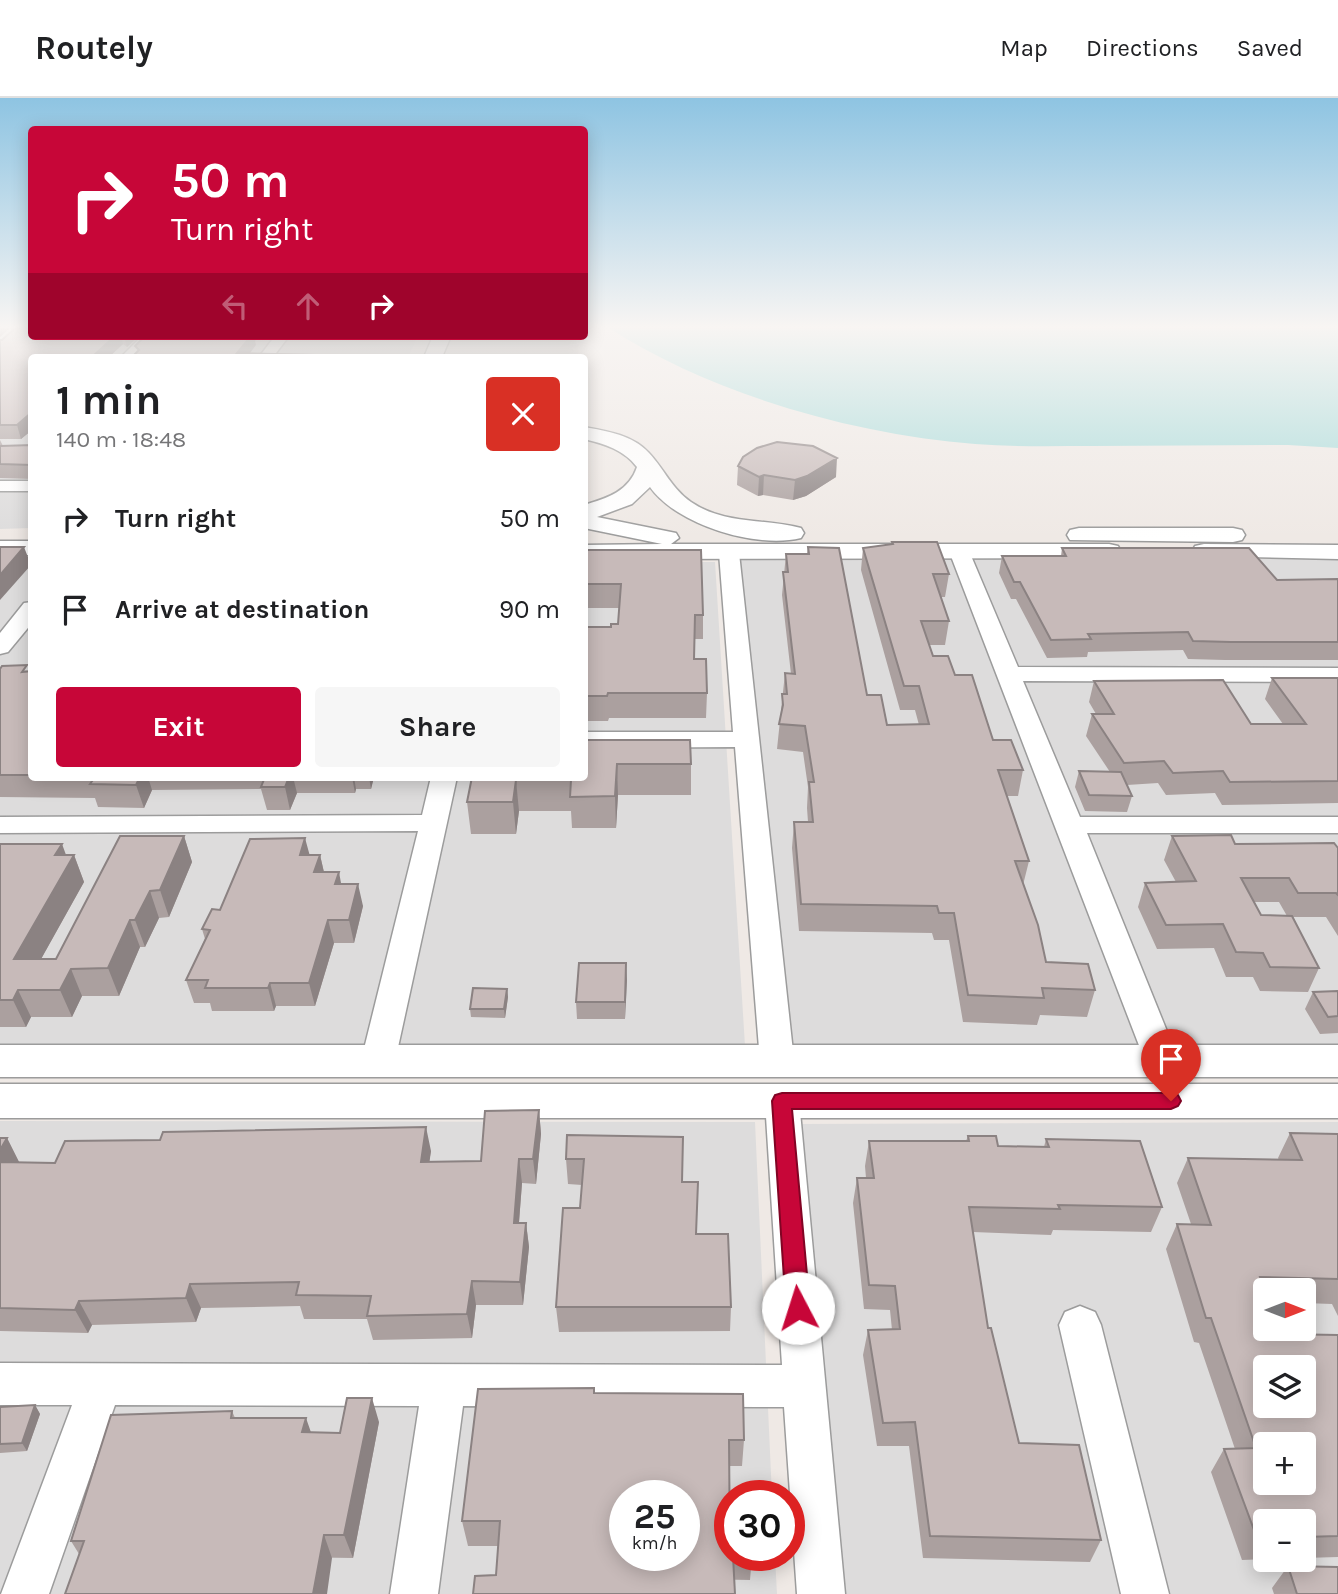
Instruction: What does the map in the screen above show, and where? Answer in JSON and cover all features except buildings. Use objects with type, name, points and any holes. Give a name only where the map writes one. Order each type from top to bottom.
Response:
[{"type":"street","points":[[588,434],[626,444],[641,455],[668,495],[689,510],[732,526],[769,532],[1338,535]]},
{"type":"street","points":[[588,512],[611,505],[633,494],[645,480],[648,467]]},
{"type":"street","points":[[0,486],[28,486]]},
{"type":"street","points":[[588,522],[694,543],[841,551]]},
{"type":"street","points":[[0,532],[28,532]]},
{"type":"street","points":[[0,548],[28,548]]},
{"type":"street","points":[[959,551],[1070,824],[1162,1061]]},
{"type":"street","points":[[588,552],[1338,552]]},
{"type":"street","points":[[729,553],[779,1081],[821,1594]]},
{"type":"street","points":[[0,648],[28,613]]},
{"type":"street","points":[[1009,674],[1338,674]]},
{"type":"street","points":[[588,740],[747,739]]},
{"type":"street","points":[[377,1061],[443,781]]},
{"type":"street","points":[[0,825],[433,823]]},
{"type":"street","points":[[1070,824],[1338,825]]},
{"type":"street","points":[[0,1062],[377,1061],[779,1081],[1338,1101]]},
{"type":"street","points":[[0,1101],[578,1101],[779,1081],[1162,1061],[1338,1061]]},
{"type":"street","points":[[1080,1325],[1145,1594]]},
{"type":"street","points":[[0,1384],[804,1385]]},
{"type":"street","points":[[25,1594],[101,1384]]},
{"type":"street","points":[[414,1594],[444,1385]]},
{"type":"shaded area","points":[[0,398],[28,398],[28,528],[0,529]]},
{"type":"shaded area","points":[[740,556],[1338,559],[1338,1048],[791,1050]]},
{"type":"shaded area","points":[[0,561],[28,561],[28,781],[588,781],[588,562],[715,562],[745,1046],[0,1046]]},
{"type":"shaded area","points":[[0,1121],[755,1122],[771,1480],[714,1480],[714,1571],[776,1571],[777,1594],[0,1594]]},
{"type":"shaded area","points":[[1338,1122],[1338,1594],[842,1594],[797,1124]]},
{"type":"water","points":[[756,398],[1338,398],[1338,448],[1288,445],[975,444],[881,431]]},
{"type":"route","points":[[798,1308],[782,1101],[1171,1101]]}]
